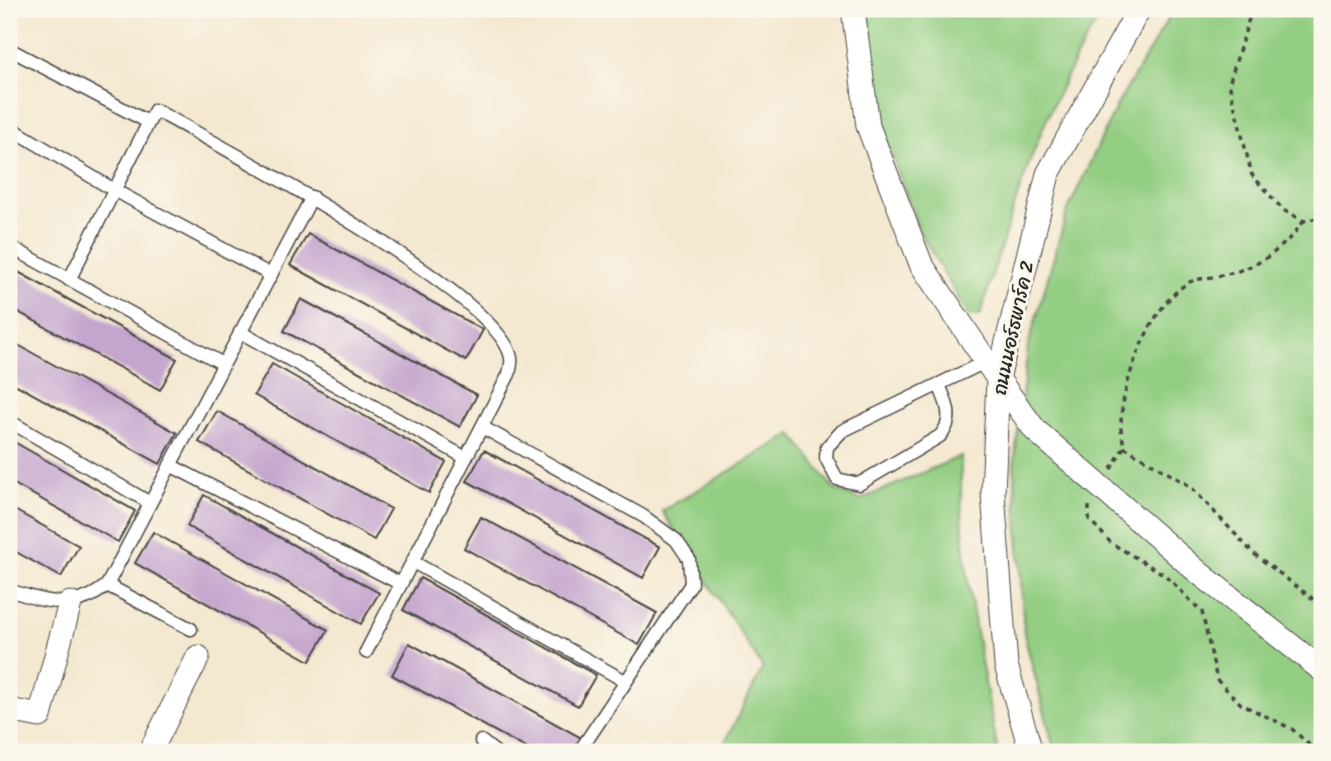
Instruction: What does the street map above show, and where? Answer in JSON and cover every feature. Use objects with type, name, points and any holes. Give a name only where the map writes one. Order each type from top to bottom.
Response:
[{"type":"street","points":[[853,9],[868,126],[883,166],[921,264],[992,370],[1035,430],[1198,572],[1322,670]]},
{"type":"street","name":"ถนนนอร์ธพาร์ค 2","points":[[1031,752],[1006,665],[993,493],[992,370],[1048,174],[1139,9]]},
{"type":"street","points":[[9,710],[40,716],[70,603]]},
{"type":"street","points":[[150,752],[198,657]]},
{"type":"lane","points":[[9,49],[148,122]]},
{"type":"lane","points":[[69,280],[155,110],[312,197],[456,293],[500,338],[511,358],[510,367],[366,652]]},
{"type":"lane","points":[[9,127],[114,190],[271,275]]},
{"type":"lane","points":[[9,590],[70,603],[92,598],[107,585],[312,197]]},
{"type":"lane","points":[[9,246],[223,365]]},
{"type":"lane","points":[[240,332],[466,458]]},
{"type":"lane","points":[[939,384],[949,413],[947,428],[940,436],[859,484],[836,479],[826,458],[832,439],[939,384],[992,370]]},
{"type":"lane","points":[[9,421],[150,503]]},
{"type":"lane","points":[[482,427],[643,516],[676,540],[689,559],[691,584],[579,752]]},
{"type":"lane","points":[[170,465],[401,584]]},
{"type":"lane","points":[[413,562],[625,681]]},
{"type":"lane","points":[[107,585],[191,629]]},
{"type":"lane","points":[[481,741],[495,752]]},
{"type":"path","points":[[1252,9],[1229,84],[1242,125],[1252,175],[1283,210],[1304,221]]},
{"type":"path","points":[[1317,752],[1292,729],[1241,704],[1217,680],[1202,612],[1165,575],[1111,543],[1089,519],[1090,505],[1124,447],[1121,421],[1135,358],[1158,313],[1187,283],[1230,274],[1256,264],[1284,247],[1304,221],[1322,217]]},
{"type":"path","points":[[1124,447],[1190,486],[1252,553],[1322,606]]},
{"type":"green space","points":[[865,9],[1105,9],[1064,81],[1031,158],[980,316],[968,315],[920,232],[886,139]]},
{"type":"green space","points":[[1174,9],[1322,9],[1322,752],[1055,752],[1024,634],[1014,465],[1028,346],[1067,212],[1117,105]]},
{"type":"green space","points":[[792,434],[834,489],[860,500],[961,456],[967,568],[998,752],[720,752],[763,668],[662,511]]},
{"type":"building","points":[[308,234],[483,330],[466,361],[290,265]]},
{"type":"building","points":[[9,267],[177,359],[160,390],[9,307]]},
{"type":"building","points":[[301,299],[477,395],[460,427],[284,331]]},
{"type":"building","points":[[9,340],[177,433],[160,464],[9,381]]},
{"type":"building","points":[[272,364],[446,462],[429,493],[254,395]]},
{"type":"building","points":[[217,411],[391,509],[374,540],[199,442]]},
{"type":"building","points":[[9,439],[135,511],[118,542],[9,481]]},
{"type":"building","points":[[484,450],[660,547],[643,578],[467,481]]},
{"type":"building","points":[[204,495],[379,593],[361,624],[187,526]]},
{"type":"building","points":[[9,507],[79,546],[61,577],[9,548]]},
{"type":"building","points":[[481,517],[657,613],[639,645],[464,548]]},
{"type":"building","points":[[153,532],[328,630],[310,661],[135,563]]},
{"type":"building","points":[[420,578],[596,675],[578,706],[403,610]]},
{"type":"building","points":[[409,643],[585,740],[578,752],[533,752],[392,675]]}]
